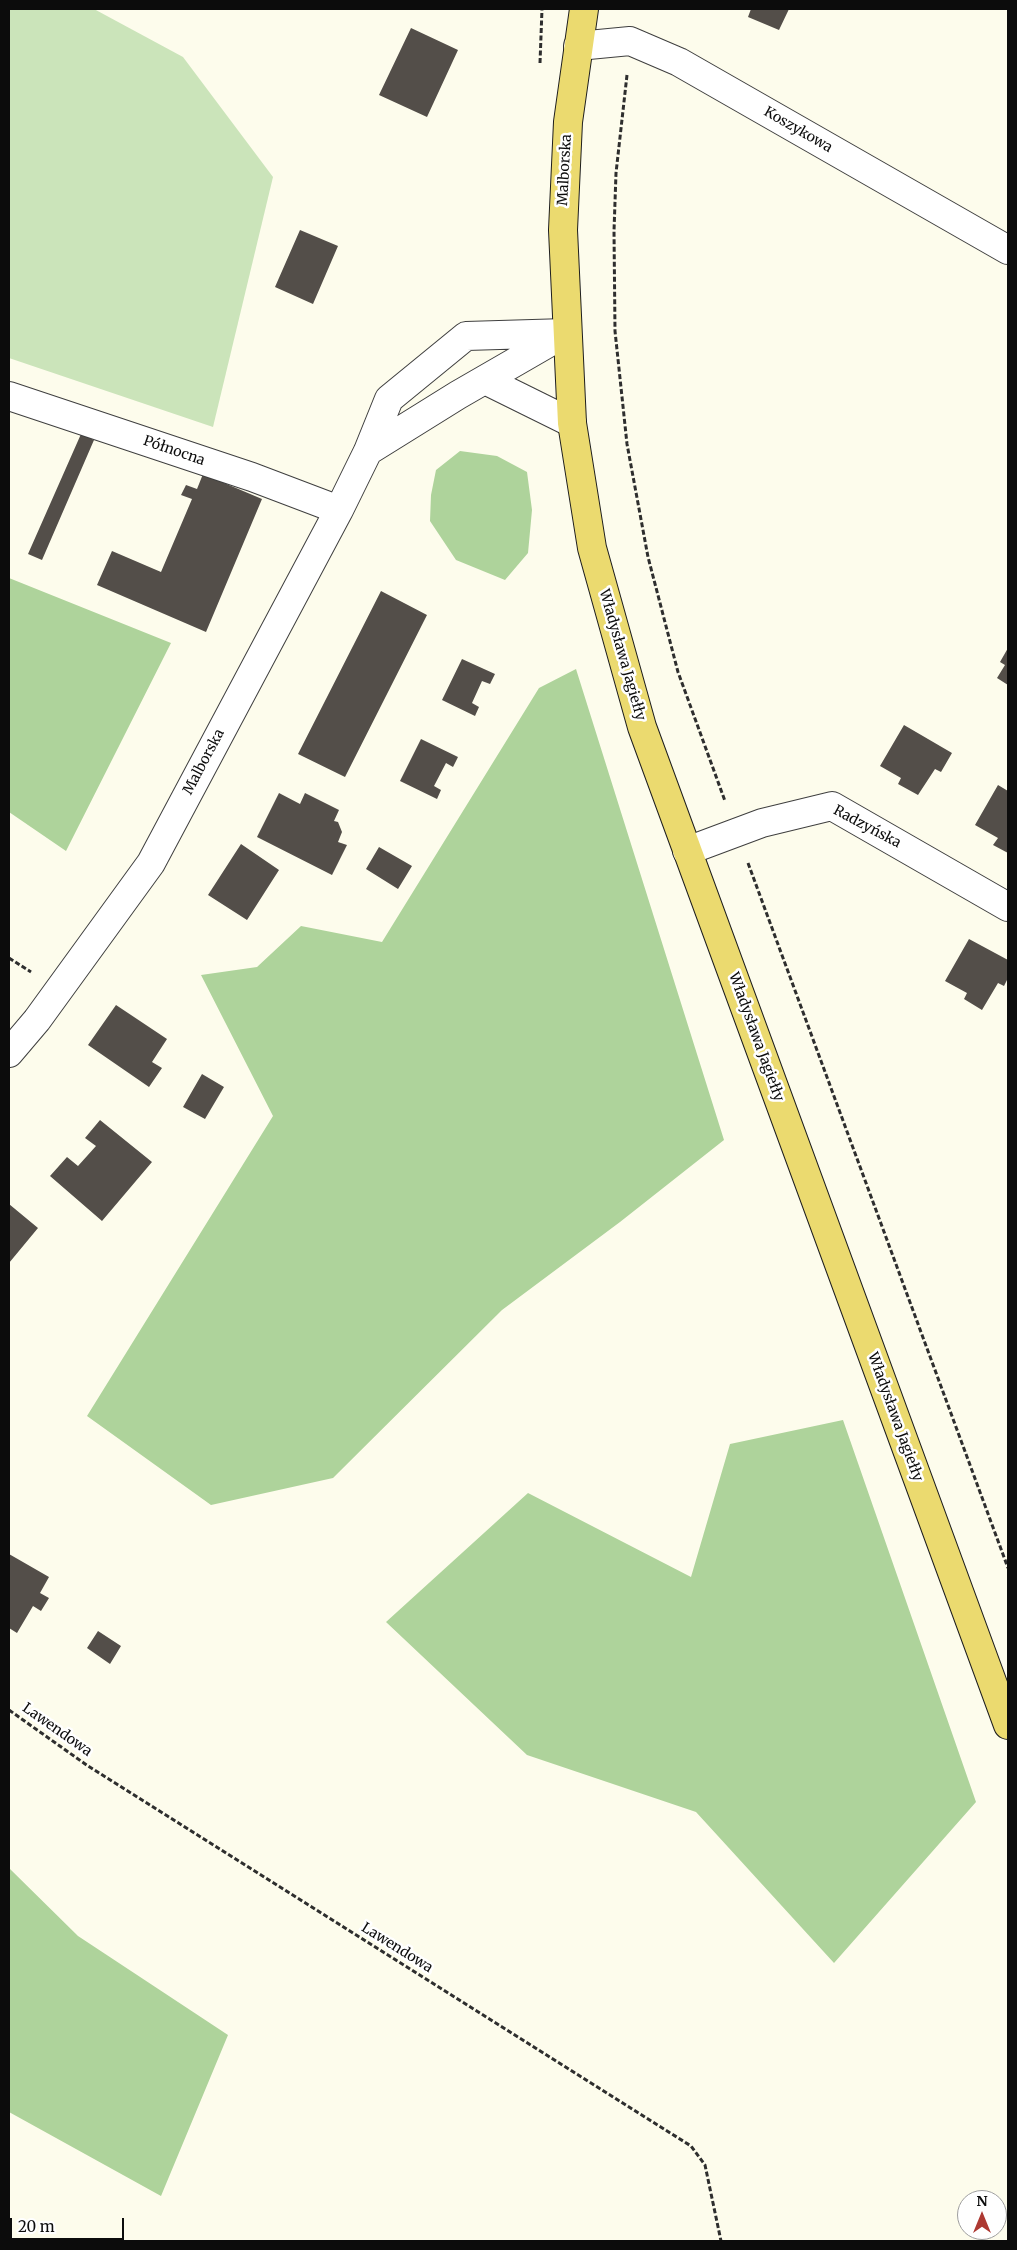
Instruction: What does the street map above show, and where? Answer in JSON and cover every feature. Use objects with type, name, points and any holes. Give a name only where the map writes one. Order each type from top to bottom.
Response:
[{"type":"main road","name":"Malborska","points":[[566,333],[562,230],[568,122],[584,9]]},
{"type":"main road","name":"Władysława Jagiełły","points":[[566,333],[572,423],[592,548],[642,727],[1008,1725]]},
{"type":"street","name":"Koszykowa","points":[[578,46],[630,41],[679,62],[1008,250]]},
{"type":"street","points":[[368,451],[566,333]]},
{"type":"street","name":"Malborska","points":[[9,1053],[37,1020],[151,862],[339,510],[368,451],[389,399],[466,336],[566,333]]},
{"type":"street","points":[[485,380],[572,423]]},
{"type":"street","name":"Północna","points":[[9,396],[252,477],[339,510]]},
{"type":"street","name":"Radzyńska","points":[[687,851],[762,823],[832,806],[1008,907]]},
{"type":"path","points":[[630,41],[616,173],[614,231],[615,331],[627,444],[648,557],[678,672],[1008,1568]]},
{"type":"path","points":[[9,958],[32,973]]},
{"type":"path","name":"Lawendowa","points":[[9,1710],[88,1766],[691,2146],[705,2165],[721,2241]]},
{"type":"green space","points":[[9,9],[94,9],[183,57],[273,177],[213,427],[9,358]]},
{"type":"green space","points":[[460,451],[497,456],[527,472],[532,510],[528,553],[505,580],[456,560],[430,521],[431,495],[436,470]]},
{"type":"green space","points":[[9,578],[171,643],[66,851],[9,812]]},
{"type":"green space","points":[[576,669],[724,1140],[620,1222],[502,1310],[333,1478],[211,1505],[87,1416],[273,1116],[201,975],[257,967],[301,926],[382,942],[539,688]]},
{"type":"green space","points":[[843,1420],[976,1802],[834,1963],[696,1812],[527,1755],[386,1622],[528,1493],[691,1577],[730,1444]]},
{"type":"green space","points":[[9,1868],[78,1936],[228,2035],[161,2196],[9,2112]]},
{"type":"building","points":[[751,9],[789,9],[779,30],[748,17]]},
{"type":"building","points":[[411,28],[458,50],[427,117],[379,95]]},
{"type":"building","points":[[300,230],[338,246],[313,304],[275,287]]},
{"type":"building","points":[[81,434],[94,440],[42,560],[28,554]]},
{"type":"building","points":[[203,474],[262,499],[206,632],[97,585],[112,551],[161,572],[192,499],[181,495],[186,485],[197,489]]},
{"type":"building","points":[[381,591],[427,615],[345,777],[298,754]]},
{"type":"building","points":[[1008,648],[1008,685],[997,678],[1005,665],[1000,662]]},
{"type":"building","points":[[462,659],[495,674],[490,684],[482,681],[472,703],[479,707],[475,716],[442,700]]},
{"type":"building","points":[[904,725],[952,753],[941,772],[935,769],[918,795],[898,784],[901,778],[880,766]]},
{"type":"building","points":[[421,739],[458,757],[453,767],[446,763],[434,786],[441,790],[437,799],[400,781]]},
{"type":"building","points":[[998,785],[1008,791],[1008,853],[993,845],[998,838],[975,825]]},
{"type":"building","points":[[279,793],[300,804],[305,793],[339,810],[334,821],[338,822],[342,832],[338,842],[347,845],[332,875],[257,837]]},
{"type":"building","points":[[241,844],[279,870],[247,920],[208,895]]},
{"type":"building","points":[[379,847],[412,866],[398,889],[366,869]]},
{"type":"building","points":[[969,939],[1008,960],[1008,978],[1004,986],[998,983],[982,1010],[964,999],[967,993],[945,981]]},
{"type":"building","points":[[116,1005],[167,1039],[152,1062],[162,1068],[149,1087],[88,1045]]},
{"type":"building","points":[[202,1074],[224,1087],[205,1119],[183,1107]]},
{"type":"building","points":[[100,1120],[152,1162],[102,1221],[50,1176],[67,1157],[78,1166],[96,1146],[85,1138]]},
{"type":"building","points":[[9,1204],[38,1228],[9,1263]]},
{"type":"building","points":[[9,1554],[49,1577],[40,1593],[49,1598],[41,1611],[33,1606],[17,1633],[9,1628]]},
{"type":"building","points":[[98,1631],[121,1646],[110,1664],[87,1648]]}]
